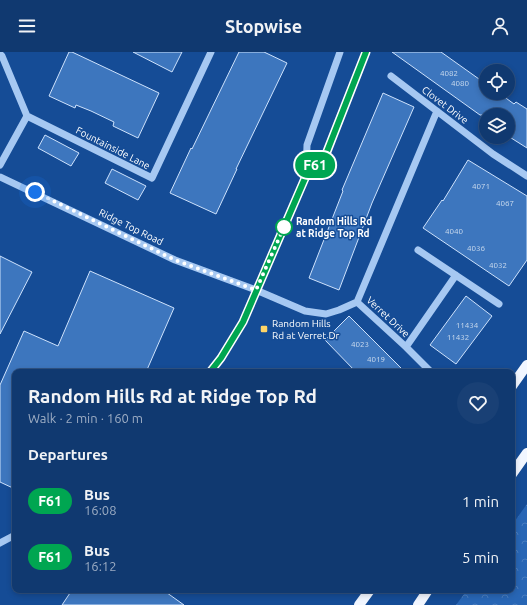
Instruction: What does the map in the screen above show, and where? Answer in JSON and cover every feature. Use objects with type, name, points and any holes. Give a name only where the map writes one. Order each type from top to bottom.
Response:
[{"type":"main road","points":[[515,382],[527,365]]},
{"type":"main road","points":[[515,470],[527,453]]},
{"type":"main road","points":[[359,605],[368,593]]},
{"type":"main road","points":[[418,605],[426,593]]},
{"type":"street","name":"Fountainside Lane","points":[[28,116],[152,178],[211,52]]},
{"type":"street","points":[[306,176],[307,144],[340,52]]},
{"type":"street","points":[[212,369],[221,358],[243,322],[306,176],[326,154],[366,52]]},
{"type":"street","points":[[0,54],[28,116],[0,165]]},
{"type":"street","name":"Clovet Drive","points":[[391,76],[493,154],[527,176]]},
{"type":"street","points":[[357,302],[437,111]]},
{"type":"street","name":"Ridge Top Road","points":[[0,177],[175,260],[256,290]]},
{"type":"street","points":[[418,250],[499,304]]},
{"type":"street","points":[[406,347],[456,275]]},
{"type":"street","name":"Verret Drive","points":[[256,290],[305,311],[326,314],[357,302],[428,369]]},
{"type":"street","points":[[0,543],[12,536]]},
{"type":"green space","points":[[527,504],[527,605],[456,605],[465,593],[515,593],[515,521]]},
{"type":"building","points":[[69,52],[72,52],[159,93],[138,138],[113,126],[114,122],[91,111],[76,105],[75,108],[49,96]]},
{"type":"building","points":[[133,52],[182,52],[172,72]]},
{"type":"building","points":[[239,52],[264,52],[287,63],[216,214],[170,193]]},
{"type":"building","points":[[392,52],[441,52],[479,79],[479,100],[509,100],[514,104],[516,102],[527,109],[527,148],[515,140],[515,108],[479,108],[479,114]]},
{"type":"building","points":[[383,93],[414,107],[372,203],[339,290],[309,278],[343,191],[342,190]]},
{"type":"building","points":[[45,135],[79,153],[71,166],[38,148]]},
{"type":"building","points":[[468,160],[527,196],[527,260],[509,286],[423,228],[442,200],[443,201]]},
{"type":"building","points":[[112,169],[146,186],[138,200],[105,183]]},
{"type":"building","points":[[0,256],[32,272],[0,334]]},
{"type":"building","points":[[90,271],[174,308],[147,369],[12,369],[12,488],[0,482],[0,385],[24,331],[58,346]]},
{"type":"building","points":[[466,296],[492,316],[456,364],[430,345]]},
{"type":"building","points":[[349,316],[402,369],[353,369],[325,340]]},
{"type":"building","points":[[70,593],[167,593],[184,605],[62,605]]},
{"type":"bus line","name":"F61","points":[[212,369],[221,358],[243,322],[306,176],[326,154],[366,52]]},
{"type":"place","name":"Random Hills Rd at Ridge Top Rd","points":[[284,227]]},
{"type":"place","name":"Random Hills Rd at Verret Dr","points":[[264,329]]},
{"type":"route","points":[[35,192],[175,260],[256,290],[284,227]]}]
